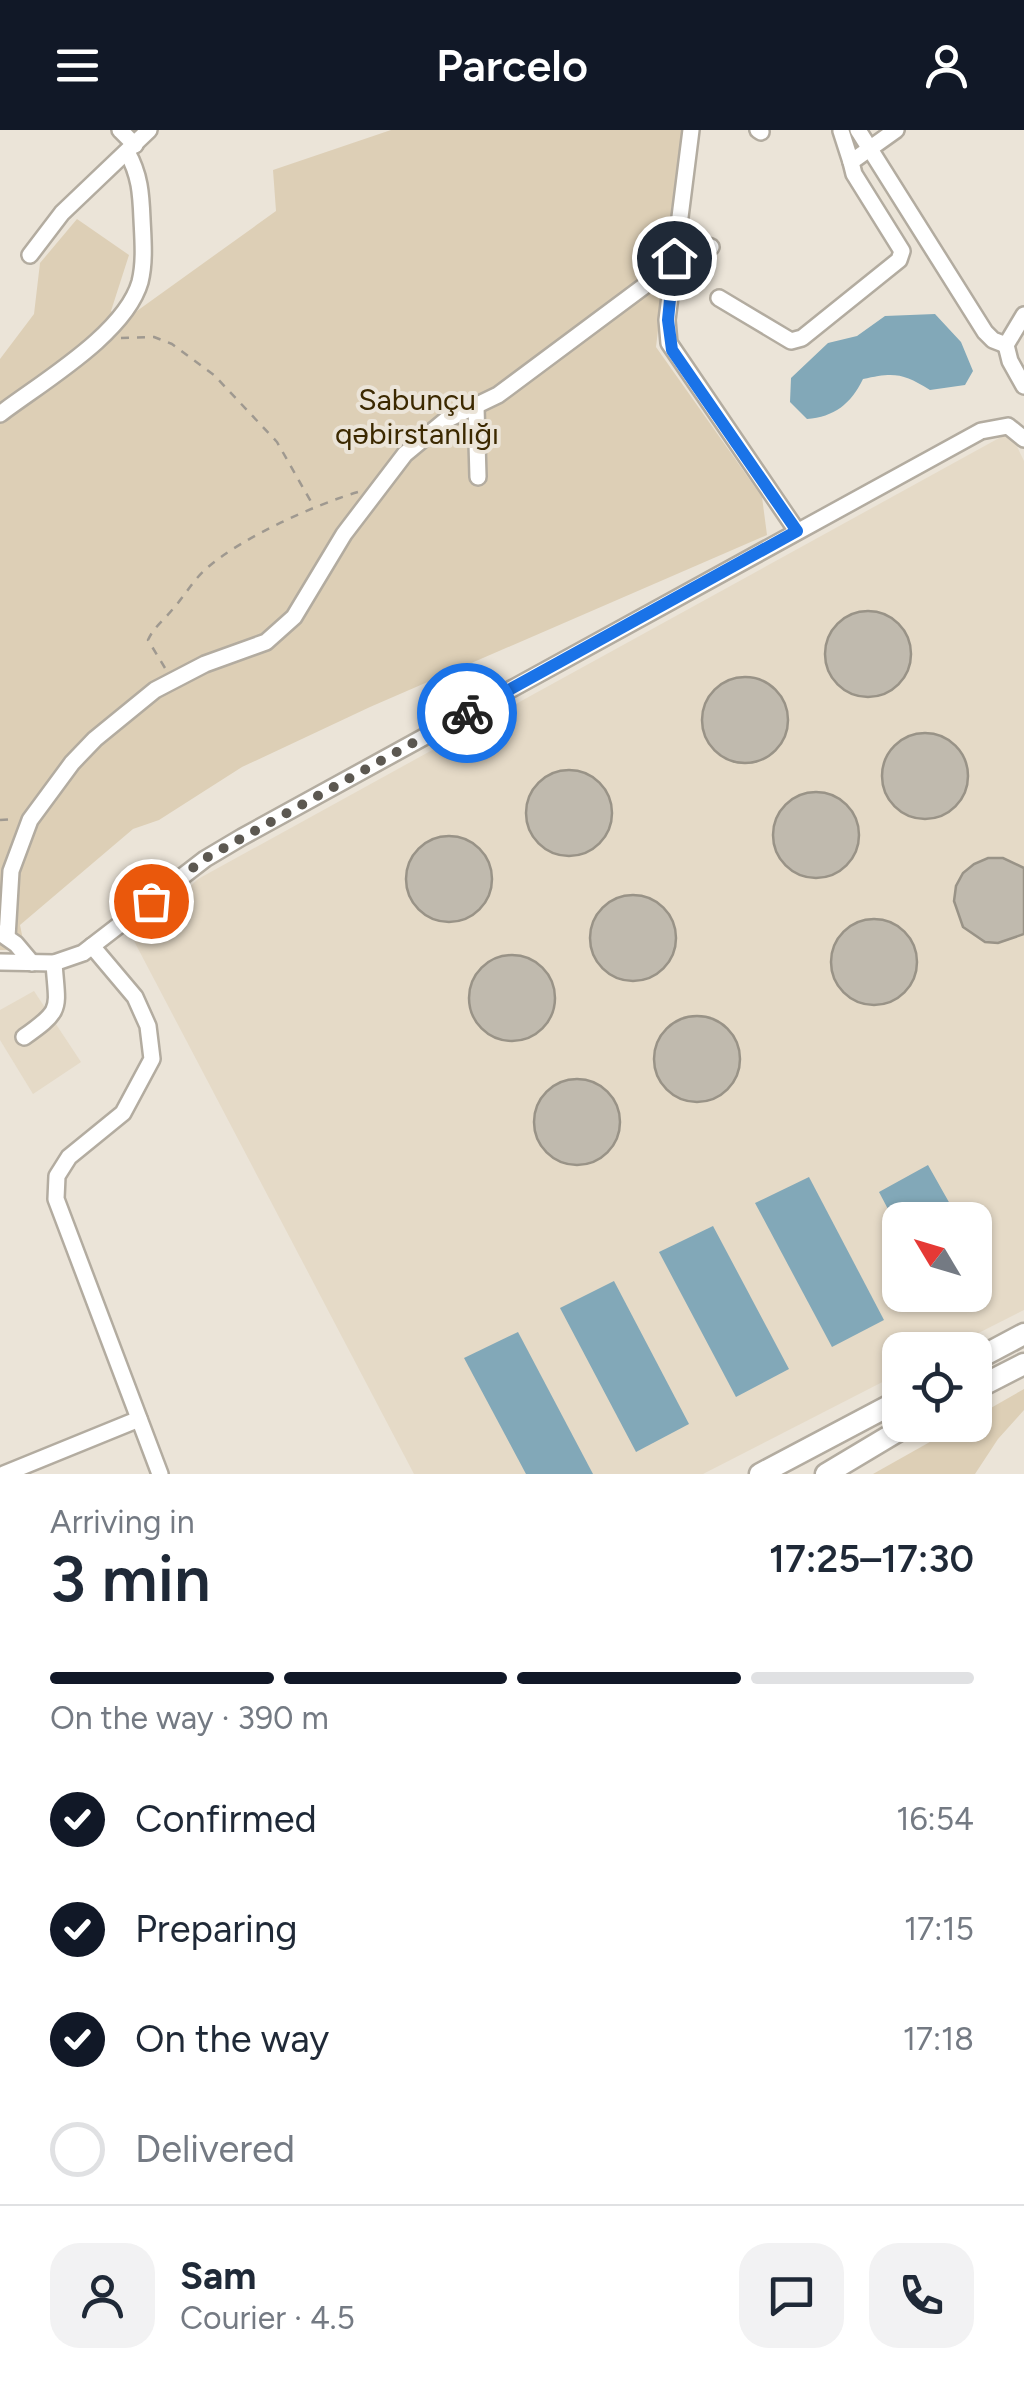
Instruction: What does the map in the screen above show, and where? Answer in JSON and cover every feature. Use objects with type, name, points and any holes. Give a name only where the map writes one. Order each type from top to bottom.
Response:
[{"type":"main road","points":[[992,1351],[1024,1334]]},
{"type":"main road","points":[[992,1380],[1024,1364]]},
{"type":"main road","points":[[760,1474],[882,1410]]},
{"type":"main road","points":[[826,1474],[882,1441]]},
{"type":"street","points":[[0,414],[105,334],[131,301],[140,282],[144,251],[140,184],[131,148],[120,130]]},
{"type":"street","points":[[30,255],[62,213],[150,130]]},
{"type":"street","points":[[690,130],[672,278],[668,328],[672,350],[797,531]]},
{"type":"street","points":[[858,130],[985,332],[1006,346]]},
{"type":"street","points":[[851,162],[896,130]]},
{"type":"street","points":[[720,298],[791,342],[802,338],[899,260],[902,251],[854,174],[840,131]]},
{"type":"street","points":[[677,238],[711,247]]},
{"type":"street","points":[[32,963],[4,935],[11,871],[30,820],[72,763],[133,707],[174,680],[205,664],[252,649],[281,630],[294,617],[374,492],[404,454],[432,430],[498,394],[655,278],[672,278]]},
{"type":"street","points":[[1024,315],[1006,346],[1024,386]]},
{"type":"street","points":[[476,407],[478,477]]},
{"type":"street","points":[[0,962],[54,963],[70,959],[204,859],[797,531],[981,431],[1008,426],[1024,439]]},
{"type":"street","points":[[92,946],[135,997],[148,1026],[152,1059],[123,1113],[69,1156],[57,1176],[56,1199],[160,1474]]},
{"type":"street","points":[[24,1036],[54,1014],[57,1007],[54,963]]},
{"type":"street","points":[[4,1474],[139,1419]]},
{"type":"path","points":[[105,334],[121,338],[154,337],[195,358],[277,442],[314,509]]},
{"type":"path","points":[[174,680],[148,640],[153,628],[170,614],[204,571],[233,548],[314,509],[360,491],[374,492]]},
{"type":"shaded area","points":[[1010,432],[1024,461],[1024,1310],[981,1332],[882,1332],[882,1382],[703,1474],[414,1474],[134,941],[198,879]]},
{"type":"shaded area","points":[[34,991],[81,1062],[33,1094],[0,1040],[0,1010]]},
{"type":"green space","name":"Sabunçu qəbirstanlığı","points":[[391,130],[682,130],[656,347],[762,497],[767,535],[370,707],[242,767],[159,820],[133,829],[20,925],[25,950],[0,950],[0,359],[34,314],[40,263],[77,219],[129,255],[111,311],[123,321],[276,211],[273,170]]},
{"type":"green space","points":[[1024,1389],[1024,1410],[998,1439],[975,1474],[873,1474],[930,1442],[992,1442],[992,1407]]},
{"type":"water","points":[[935,314],[961,342],[973,371],[965,385],[930,390],[898,376],[863,379],[841,408],[807,419],[790,402],[791,378],[828,343],[857,336],[885,316]]},
{"type":"water","points":[[928,1165],[949,1202],[884,1202],[879,1192]]},
{"type":"water","points":[[809,1177],[884,1320],[832,1347],[755,1203]]},
{"type":"water","points":[[713,1226],[789,1369],[736,1397],[659,1252]]},
{"type":"water","points":[[614,1281],[689,1424],[636,1452],[560,1308]]},
{"type":"water","points":[[518,1332],[593,1474],[526,1474],[464,1358]]},
{"type":"building","points":[[868,611],[898,624],[911,654],[898,684],[868,697],[838,684],[825,654],[838,624]]},
{"type":"building","points":[[745,677],[775,690],[788,720],[775,750],[745,763],[715,750],[702,720],[715,690]]},
{"type":"building","points":[[925,733],[955,746],[968,776],[955,806],[925,819],[895,806],[882,776],[895,746]]},
{"type":"building","points":[[569,770],[599,783],[612,813],[599,843],[569,856],[539,843],[526,813],[539,783]]},
{"type":"building","points":[[816,792],[846,805],[859,835],[846,865],[816,878],[786,865],[773,835],[786,805]]},
{"type":"building","points":[[449,836],[479,849],[492,879],[479,909],[449,922],[419,909],[406,879],[419,849]]},
{"type":"building","points":[[988,858],[1003,858],[1024,868],[1024,934],[998,943],[985,942],[963,927],[954,901],[963,873]]},
{"type":"building","points":[[633,895],[663,908],[676,938],[663,968],[633,981],[603,968],[590,938],[603,908]]},
{"type":"building","points":[[874,919],[904,932],[917,962],[904,992],[874,1005],[844,992],[831,962],[844,932]]},
{"type":"building","points":[[512,955],[542,968],[555,998],[542,1028],[512,1041],[482,1028],[469,998],[482,968]]},
{"type":"building","points":[[697,1016],[727,1029],[740,1059],[727,1089],[697,1102],[667,1089],[654,1059],[667,1029]]},
{"type":"building","points":[[577,1079],[607,1092],[620,1122],[607,1152],[577,1165],[547,1152],[534,1122],[547,1092]]},
{"type":"way so far","points":[[151,901],[204,859],[467,713]]},
{"type":"route","points":[[467,713],[797,531],[672,350],[668,320],[674,258]]}]
